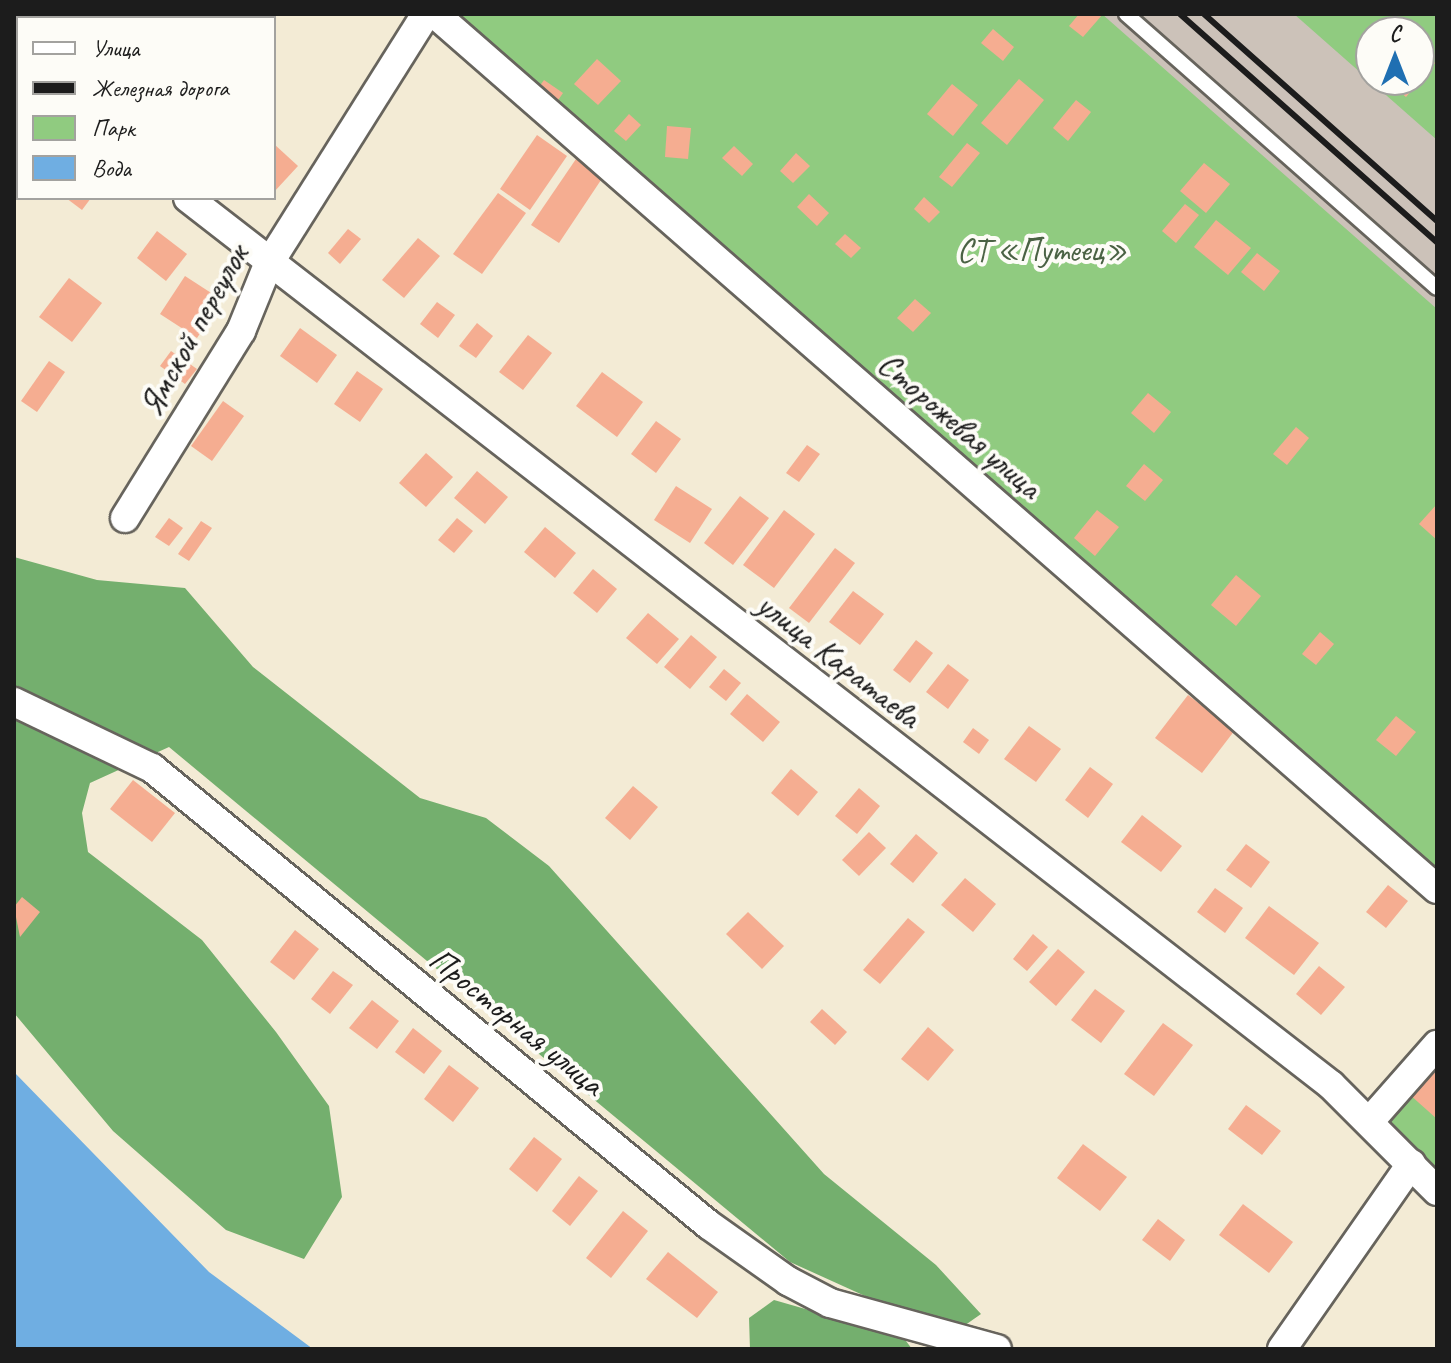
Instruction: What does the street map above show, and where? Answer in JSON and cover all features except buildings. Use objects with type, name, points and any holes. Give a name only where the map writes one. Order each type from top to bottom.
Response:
[{"type":"street","name":"Ямской переулок","points":[[125,518],[241,331],[268,265],[426,14]]},
{"type":"street","name":"Сторожевая улица","points":[[435,14],[1437,889]]},
{"type":"street","name":"улица Каратаева","points":[[190,200],[268,265],[1331,1085],[1437,1191]]},
{"type":"street","name":"Просторная улица","points":[[14,702],[152,768],[709,1225],[788,1281],[830,1303],[997,1349]]},
{"type":"street","points":[[1369,1122],[1437,1045]]},
{"type":"street","points":[[1282,1349],[1411,1164]]},
{"type":"lane","points":[[1126,14],[1437,288]]},
{"type":"shaded area","points":[[1095,14],[1300,14],[1355,65],[1355,96],[1394,96],[1437,126],[1437,315]]},
{"type":"green space","name":"СТ «Путеец»","points":[[432,14],[1102,14],[1437,309],[1437,884],[478,61],[439,37],[446,22]]},
{"type":"green space","points":[[1294,14],[1437,14],[1437,140],[1387,96],[1435,96],[1435,16],[1355,16],[1355,68]]},
{"type":"green space","points":[[14,557],[97,580],[185,588],[253,667],[420,798],[486,818],[549,866],[824,1174],[936,1265],[981,1314],[951,1335],[790,1262],[169,747],[90,783],[82,813],[88,852],[202,940],[276,1032],[329,1106],[342,1197],[304,1259],[226,1230],[113,1131],[14,1013]]},
{"type":"green space","points":[[1437,1047],[1437,1195],[1368,1131]]},
{"type":"green space","points":[[774,1300],[903,1337],[912,1349],[750,1349],[749,1318]]},
{"type":"water","points":[[14,1072],[209,1272],[313,1349],[14,1349]]},
{"type":"railway","points":[[1180,14],[1437,242]]},
{"type":"railway","points":[[1204,14],[1437,221]]}]
